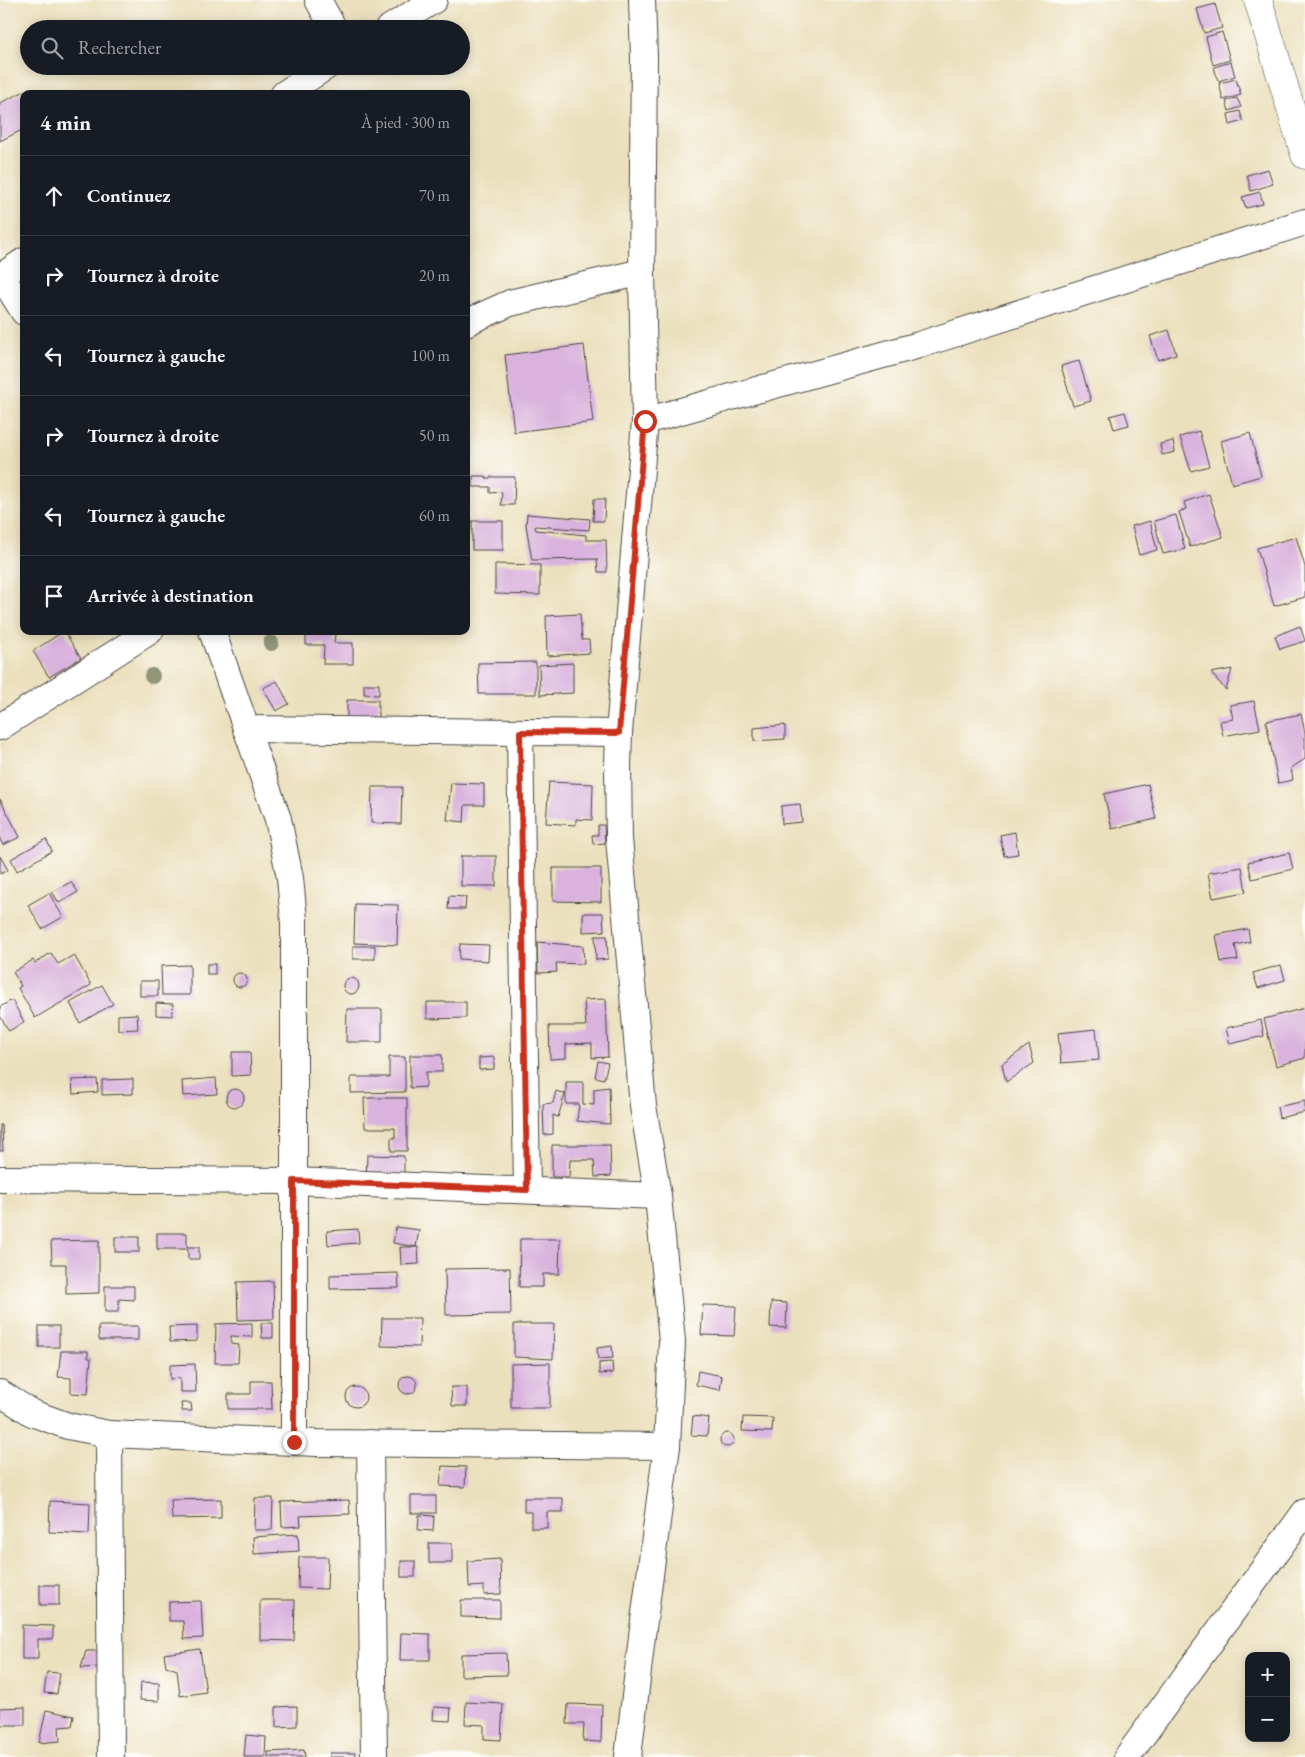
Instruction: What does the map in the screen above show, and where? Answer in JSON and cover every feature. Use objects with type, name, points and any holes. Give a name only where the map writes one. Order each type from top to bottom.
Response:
[{"type":"highway","points":[[1258,0],[1305,155]]},
{"type":"street","points":[[318,0],[329,20]]},
{"type":"street","points":[[402,20],[434,0]]},
{"type":"street","points":[[628,1757],[667,1446],[672,1341],[658,1196],[643,1106],[619,839],[619,733],[645,421],[642,272],[644,58],[642,0]]},
{"type":"street","points":[[290,90],[313,75]]},
{"type":"street","points":[[645,421],[919,345],[1305,222]]},
{"type":"street","points":[[20,263],[0,275],[20,306]]},
{"type":"street","points":[[470,321],[510,303],[642,272]]},
{"type":"street","points":[[0,727],[144,635]]},
{"type":"street","points":[[213,635],[278,819],[290,878],[294,920],[294,1442]]},
{"type":"street","points":[[246,729],[619,733]]},
{"type":"street","points":[[520,732],[527,1190]]},
{"type":"street","points":[[0,1179],[294,1181],[658,1196]]},
{"type":"street","points":[[0,1394],[32,1413],[68,1426],[109,1434],[294,1442],[667,1446]]},
{"type":"street","points":[[109,1434],[111,1757]]},
{"type":"street","points":[[370,1443],[374,1757]]},
{"type":"street","points":[[1127,1757],[1305,1512]]},
{"type":"building","points":[[1215,4],[1222,28],[1204,33],[1197,9]]},
{"type":"building","points":[[1222,32],[1230,60],[1213,65],[1206,37]]},
{"type":"building","points":[[1231,62],[1235,76],[1218,81],[1214,67]]},
{"type":"building","points":[[1236,79],[1241,95],[1223,100],[1219,83]]},
{"type":"building","points":[[20,93],[20,131],[0,141],[0,103]]},
{"type":"building","points":[[1237,98],[1241,107],[1229,111],[1226,101]]},
{"type":"building","points":[[1240,111],[1243,121],[1230,125],[1228,114]]},
{"type":"building","points":[[1268,169],[1273,184],[1251,191],[1247,175]]},
{"type":"building","points":[[1260,192],[1263,204],[1246,208],[1242,197]]},
{"type":"building","points":[[1169,330],[1176,354],[1158,360],[1150,336]]},
{"type":"building","points":[[584,345],[593,422],[514,432],[505,355]]},
{"type":"building","points":[[1079,361],[1091,401],[1073,406],[1061,366]]},
{"type":"building","points":[[1125,412],[1129,425],[1114,429],[1110,416]]},
{"type":"building","points":[[1199,431],[1209,466],[1191,471],[1180,437]]},
{"type":"building","points":[[1250,433],[1261,476],[1232,484],[1221,441]]},
{"type":"building","points":[[1173,441],[1175,452],[1162,455],[1160,444]]},
{"type":"building","points":[[473,476],[486,476],[486,478],[515,477],[514,505],[501,505],[502,492],[490,493],[490,487],[473,487]]},
{"type":"building","points":[[1209,494],[1223,537],[1190,547],[1179,512],[1186,509],[1184,502]]},
{"type":"building","points":[[594,499],[605,499],[604,521],[593,521]]},
{"type":"building","points":[[527,514],[590,519],[589,530],[535,526],[536,530],[586,535],[586,540],[606,540],[607,572],[598,572],[597,559],[532,560],[526,525]]},
{"type":"building","points":[[1176,515],[1185,549],[1163,554],[1154,521]]},
{"type":"building","points":[[472,521],[503,521],[503,550],[472,550]]},
{"type":"building","points":[[1150,521],[1157,550],[1139,555],[1132,526]]},
{"type":"building","points":[[1296,537],[1305,567],[1305,597],[1274,606],[1257,548]]},
{"type":"building","points":[[495,564],[540,565],[540,595],[495,594]]},
{"type":"building","points":[[580,614],[582,640],[589,640],[590,653],[547,656],[546,616]]},
{"type":"building","points":[[1300,626],[1305,641],[1280,649],[1275,636]]},
{"type":"building","points":[[58,635],[67,635],[81,658],[49,677],[33,651]]},
{"type":"building","points":[[306,635],[335,635],[334,643],[353,643],[353,664],[323,664],[324,645],[306,645]]},
{"type":"building","points":[[536,662],[536,694],[479,694],[478,663]]},
{"type":"building","points":[[573,663],[573,693],[540,695],[539,665]]},
{"type":"building","points":[[1232,669],[1226,690],[1211,673]]},
{"type":"building","points":[[277,681],[289,704],[276,711],[263,688]]},
{"type":"building","points":[[364,684],[379,684],[379,695],[364,694]]},
{"type":"building","points":[[347,700],[378,700],[378,718],[347,718]]},
{"type":"building","points":[[1254,701],[1260,729],[1223,736],[1220,721],[1233,719],[1230,705]]},
{"type":"building","points":[[1301,714],[1305,733],[1305,759],[1291,768],[1293,780],[1278,783],[1266,721]]},
{"type":"building","points":[[785,725],[785,739],[754,741],[754,728]]},
{"type":"building","points":[[549,782],[593,784],[592,820],[576,819],[576,825],[546,823]]},
{"type":"building","points":[[451,783],[484,784],[484,805],[465,805],[464,822],[447,820]]},
{"type":"building","points":[[1148,784],[1156,819],[1112,829],[1104,794]]},
{"type":"building","points":[[372,787],[402,787],[401,824],[371,823]]},
{"type":"building","points":[[0,799],[20,837],[3,845],[0,840]]},
{"type":"building","points":[[800,804],[802,822],[782,824],[781,806]]},
{"type":"building","points":[[598,825],[604,825],[605,843],[593,844],[592,835],[598,835]]},
{"type":"building","points":[[1015,832],[1018,854],[1004,856],[1000,835]]},
{"type":"building","points":[[46,839],[52,851],[17,871],[11,859]]},
{"type":"building","points":[[1289,853],[1293,869],[1252,879],[1248,862]]},
{"type":"building","points":[[0,856],[8,870],[0,874]]},
{"type":"building","points":[[461,856],[496,856],[496,886],[461,886]]},
{"type":"building","points":[[1242,867],[1246,892],[1213,898],[1208,873]]},
{"type":"building","points":[[553,868],[601,868],[601,902],[553,901]]},
{"type":"building","points":[[71,882],[78,892],[59,903],[52,892]]},
{"type":"building","points":[[49,893],[63,917],[42,929],[28,905]]},
{"type":"building","points":[[449,896],[466,897],[465,909],[448,909]]},
{"type":"building","points":[[355,904],[398,905],[397,945],[354,943]]},
{"type":"building","points":[[583,913],[603,913],[604,931],[583,932]]},
{"type":"building","points":[[1248,929],[1250,942],[1235,945],[1238,960],[1221,962],[1216,935]]},
{"type":"building","points":[[595,936],[607,936],[608,959],[596,960]]},
{"type":"building","points":[[537,942],[583,946],[584,964],[556,963],[557,972],[538,973]]},
{"type":"building","points":[[460,944],[489,945],[488,961],[459,959]]},
{"type":"building","points":[[353,946],[375,946],[375,959],[353,959]]},
{"type":"building","points":[[51,953],[58,964],[74,955],[91,985],[35,1018],[18,988],[21,986],[13,972],[33,960],[35,963]]},
{"type":"building","points":[[207,964],[215,964],[215,974],[207,974]]},
{"type":"building","points":[[190,965],[190,995],[162,995],[161,966]]},
{"type":"building","points":[[1281,965],[1285,980],[1258,988],[1253,973]]},
{"type":"building","points":[[240,973],[245,975],[247,980],[245,985],[240,987],[235,985],[233,980],[235,975]]},
{"type":"building","points":[[351,978],[357,980],[359,986],[357,992],[351,994],[345,992],[343,986],[345,980]]},
{"type":"building","points":[[140,981],[158,981],[158,996],[140,996]]},
{"type":"building","points":[[102,985],[113,1004],[80,1023],[70,1003]]},
{"type":"building","points":[[606,999],[608,1057],[592,1058],[592,1043],[566,1044],[566,1058],[550,1059],[549,1026],[586,1026],[584,1000]]},
{"type":"building","points":[[12,1000],[24,1022],[9,1031],[0,1016],[0,1007]]},
{"type":"building","points":[[427,1002],[466,1002],[466,1018],[427,1019]]},
{"type":"building","points":[[156,1003],[173,1004],[172,1016],[156,1015]]},
{"type":"building","points":[[1305,1008],[1305,1058],[1276,1066],[1264,1019]]},
{"type":"building","points":[[347,1009],[382,1009],[382,1042],[346,1042]]},
{"type":"building","points":[[137,1014],[138,1029],[118,1030],[118,1015]]},
{"type":"building","points":[[1261,1020],[1264,1036],[1230,1044],[1226,1028]]},
{"type":"building","points":[[1096,1029],[1099,1060],[1061,1063],[1058,1033]]},
{"type":"building","points":[[1029,1045],[1034,1063],[1006,1082],[1002,1064]]},
{"type":"building","points":[[232,1052],[250,1052],[251,1075],[232,1076]]},
{"type":"building","points":[[410,1055],[442,1055],[442,1072],[426,1072],[426,1087],[410,1088]]},
{"type":"building","points":[[389,1057],[405,1057],[405,1092],[351,1093],[351,1077],[389,1077]]},
{"type":"building","points":[[494,1057],[494,1069],[479,1070],[479,1058]]},
{"type":"building","points":[[598,1061],[608,1063],[604,1079],[595,1077]]},
{"type":"building","points":[[216,1078],[217,1094],[183,1096],[182,1081]]},
{"type":"building","points":[[97,1079],[98,1092],[73,1094],[72,1080]]},
{"type":"building","points":[[133,1079],[133,1094],[102,1095],[102,1080]]},
{"type":"building","points":[[566,1082],[583,1082],[583,1104],[594,1105],[594,1089],[609,1087],[610,1124],[577,1121],[579,1104],[566,1104]]},
{"type":"building","points":[[235,1089],[241,1092],[244,1098],[241,1104],[235,1107],[229,1104],[226,1098],[229,1092]]},
{"type":"building","points":[[556,1091],[565,1094],[558,1117],[553,1115],[553,1134],[544,1135],[543,1104],[553,1103]]},
{"type":"building","points":[[364,1098],[407,1098],[407,1151],[391,1151],[391,1138],[395,1138],[395,1128],[365,1128]]},
{"type":"building","points":[[1305,1101],[1305,1112],[1279,1118],[1277,1107]]},
{"type":"building","points":[[0,1125],[2,1125],[3,1151],[0,1151]]},
{"type":"building","points":[[552,1145],[610,1145],[611,1176],[595,1177],[594,1160],[570,1160],[569,1177],[552,1177]]},
{"type":"building","points":[[367,1155],[404,1156],[404,1181],[366,1181]]},
{"type":"building","points":[[396,1227],[419,1230],[416,1247],[393,1243]]},
{"type":"building","points":[[358,1229],[359,1243],[328,1245],[327,1231]]},
{"type":"building","points":[[157,1233],[187,1233],[187,1247],[199,1247],[199,1259],[188,1259],[188,1249],[157,1249]]},
{"type":"building","points":[[115,1237],[139,1237],[139,1252],[115,1252]]},
{"type":"building","points":[[520,1239],[560,1239],[559,1274],[543,1274],[543,1287],[519,1287]]},
{"type":"building","points":[[99,1240],[99,1293],[66,1294],[66,1264],[52,1264],[51,1241]]},
{"type":"building","points":[[400,1247],[418,1247],[419,1264],[401,1265]]},
{"type":"building","points":[[510,1268],[511,1314],[446,1315],[445,1269]]},
{"type":"building","points":[[398,1273],[399,1288],[330,1289],[330,1275]]},
{"type":"building","points":[[273,1281],[274,1319],[238,1320],[237,1282]]},
{"type":"building","points":[[105,1286],[134,1286],[134,1300],[119,1299],[118,1312],[105,1312]]},
{"type":"building","points":[[771,1302],[787,1303],[786,1328],[770,1327]]},
{"type":"building","points":[[703,1305],[736,1306],[734,1336],[701,1335]]},
{"type":"building","points":[[382,1318],[420,1318],[419,1347],[381,1346]]},
{"type":"building","points":[[252,1323],[252,1337],[231,1336],[231,1344],[239,1345],[238,1363],[215,1363],[216,1324]]},
{"type":"building","points":[[261,1323],[273,1323],[273,1338],[262,1338]]},
{"type":"building","points":[[514,1324],[554,1324],[553,1359],[514,1357]]},
{"type":"building","points":[[39,1326],[59,1326],[59,1347],[39,1347]]},
{"type":"building","points":[[98,1326],[138,1326],[138,1340],[99,1340]]},
{"type":"building","points":[[197,1326],[197,1341],[170,1342],[169,1327]]},
{"type":"building","points":[[612,1346],[613,1358],[598,1359],[597,1348]]},
{"type":"building","points":[[61,1351],[88,1351],[88,1358],[91,1358],[88,1394],[71,1393],[71,1378],[58,1377]]},
{"type":"building","points":[[612,1362],[613,1373],[599,1374],[599,1363]]},
{"type":"building","points":[[550,1363],[550,1408],[511,1408],[511,1364]]},
{"type":"building","points":[[195,1364],[196,1392],[180,1392],[180,1378],[170,1379],[170,1365]]},
{"type":"building","points":[[698,1371],[722,1376],[720,1390],[696,1385]]},
{"type":"building","points":[[408,1376],[414,1379],[417,1385],[414,1391],[408,1394],[402,1391],[399,1385],[402,1379]]},
{"type":"building","points":[[251,1381],[271,1381],[272,1409],[228,1409],[228,1394],[251,1394]]},
{"type":"building","points":[[356,1387],[363,1390],[366,1397],[363,1404],[356,1407],[349,1404],[346,1397],[349,1390]]},
{"type":"building","points":[[451,1387],[467,1387],[467,1406],[452,1406]]},
{"type":"building","points":[[181,1403],[191,1403],[192,1411],[182,1411]]},
{"type":"building","points":[[693,1416],[709,1418],[707,1436],[691,1435]]},
{"type":"building","points":[[743,1417],[773,1418],[772,1432],[742,1431]]},
{"type":"building","points":[[727,1433],[732,1435],[734,1440],[732,1445],[727,1447],[722,1445],[720,1440],[722,1435]]},
{"type":"building","points":[[442,1466],[466,1467],[465,1487],[440,1486]]},
{"type":"building","points":[[411,1496],[436,1496],[436,1513],[411,1513]]},
{"type":"building","points":[[255,1498],[273,1498],[272,1530],[254,1530]]},
{"type":"building","points":[[524,1498],[563,1498],[563,1512],[547,1512],[547,1528],[531,1528],[531,1512],[524,1512]]},
{"type":"building","points":[[221,1499],[221,1518],[172,1519],[171,1500]]},
{"type":"building","points":[[349,1500],[350,1514],[300,1516],[301,1526],[282,1527],[281,1502]]},
{"type":"building","points":[[50,1501],[90,1503],[89,1534],[49,1532]]},
{"type":"building","points":[[419,1515],[434,1516],[433,1531],[418,1530]]},
{"type":"building","points":[[298,1534],[299,1551],[254,1554],[253,1537]]},
{"type":"building","points":[[429,1543],[452,1543],[452,1563],[429,1563]]},
{"type":"building","points":[[299,1557],[328,1557],[327,1589],[298,1588]]},
{"type":"building","points":[[500,1559],[501,1594],[484,1595],[484,1586],[469,1587],[468,1561]]},
{"type":"building","points":[[401,1561],[415,1561],[415,1577],[401,1577]]},
{"type":"building","points":[[40,1585],[59,1585],[59,1605],[40,1605]]},
{"type":"building","points":[[260,1600],[295,1600],[294,1641],[260,1640]]},
{"type":"building","points":[[461,1600],[500,1600],[500,1618],[461,1617]]},
{"type":"building","points":[[201,1601],[203,1638],[184,1639],[183,1621],[169,1621],[169,1602]]},
{"type":"building","points":[[22,1625],[53,1626],[53,1639],[38,1639],[38,1659],[22,1659]]},
{"type":"building","points":[[401,1633],[430,1634],[430,1660],[400,1660]]},
{"type":"building","points":[[200,1649],[206,1692],[180,1696],[177,1670],[166,1666],[164,1654]]},
{"type":"building","points":[[86,1651],[98,1651],[98,1667],[81,1668]]},
{"type":"building","points":[[506,1653],[507,1675],[461,1676],[461,1654]]},
{"type":"building","points":[[47,1672],[60,1673],[57,1694],[44,1693]]},
{"type":"building","points":[[141,1682],[159,1683],[159,1701],[140,1700]]},
{"type":"building","points":[[466,1702],[503,1704],[501,1740],[484,1739],[484,1725],[465,1724]]},
{"type":"building","points":[[568,1704],[602,1705],[601,1742],[583,1741],[584,1724],[567,1724]]},
{"type":"building","points":[[297,1706],[297,1726],[276,1727],[276,1707]]},
{"type":"building","points":[[25,1707],[25,1725],[0,1725],[0,1708]]},
{"type":"building","points":[[434,1707],[451,1708],[450,1721],[433,1720]]},
{"type":"building","points":[[46,1710],[74,1716],[72,1726],[59,1727],[60,1741],[39,1743]]},
{"type":"building","points":[[246,1735],[266,1737],[265,1757],[244,1757]]},
{"type":"building","points":[[304,1750],[305,1757],[268,1757],[268,1752]]},
{"type":"building","points":[[330,1753],[355,1753],[355,1757],[330,1757]]},
{"type":"route","points":[[294,1442],[294,1181],[527,1190],[520,732],[619,733],[645,421]]}]
